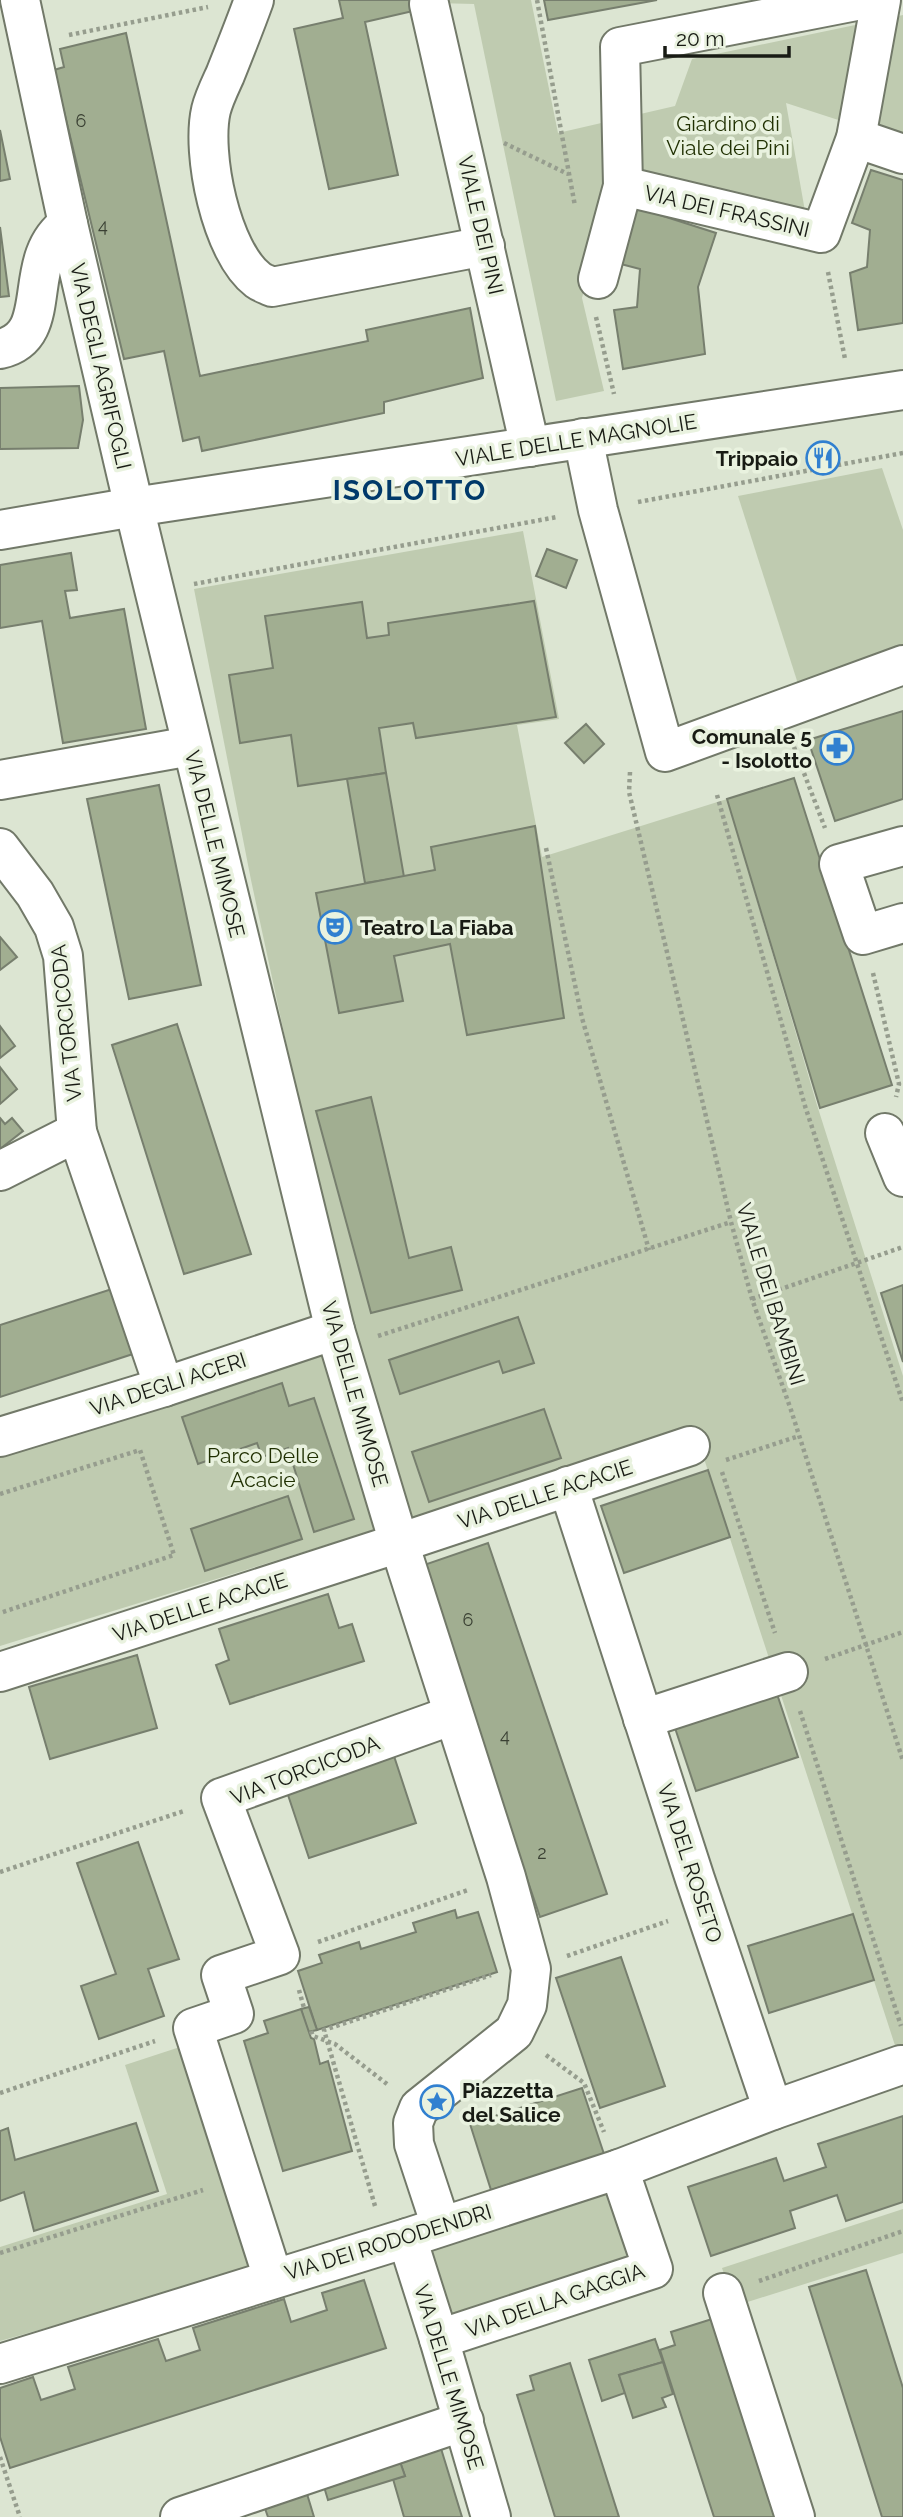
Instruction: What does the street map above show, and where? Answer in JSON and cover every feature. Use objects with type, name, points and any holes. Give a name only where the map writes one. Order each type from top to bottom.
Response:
[{"type":"street","name":"VIA DEGLI AGRIFOGLI","points":[[20,0],[68,224],[134,507]]},
{"type":"street","points":[[254,0],[212,108],[208,135],[210,166],[218,204],[230,239],[247,269],[258,280],[272,287],[485,246]]},
{"type":"street","name":"VIA DEI FRASSINI","points":[[861,0],[620,47],[623,186],[821,233],[856,138],[881,0]]},
{"type":"street","name":"VIALE DEI PINI","points":[[429,4],[530,447]]},
{"type":"street","points":[[856,138],[903,154]]},
{"type":"street","points":[[596,296],[623,186]]},
{"type":"street","name":"VIA DEGLI AGRIFOGLI","points":[[0,349],[10,347],[26,335],[33,320],[43,256],[57,232],[68,224]]},
{"type":"street","name":"VIALE DELLE MAGNOLIE","points":[[0,530],[134,507],[903,390]]},
{"type":"street","points":[[583,438],[598,510],[664,752],[903,665]]},
{"type":"street","name":"VIA DELLE MIMOSE","points":[[134,507],[338,1339],[399,1543],[506,1877],[531,1969],[527,2005],[514,2032],[419,2108],[413,2123],[424,2232],[439,2339],[491,2517]]},
{"type":"street","points":[[0,780],[191,746]]},
{"type":"street","points":[[903,846],[839,864],[863,935],[903,923]]},
{"type":"street","name":"VIA TORCICODA","points":[[0,848],[35,894],[54,927],[63,956],[77,1132],[164,1387]]},
{"type":"street","name":"VIA TORCICODA","points":[[0,1171],[77,1132]]},
{"type":"street","points":[[885,1133],[903,1177]]},
{"type":"street","name":"VIA DEGLI ACERI","points":[[0,1437],[164,1387],[338,1339]]},
{"type":"street","name":"VIA DELLE ACACIE","points":[[0,1672],[690,1446]]},
{"type":"street","name":"VIA DEL ROSETO","points":[[568,1486],[773,2110]]},
{"type":"street","points":[[643,1718],[788,1672]]},
{"type":"street","name":"VIA TORCICODA","points":[[280,1955],[221,1798],[453,1714]]},
{"type":"street","points":[[273,2278],[193,2028],[234,2014],[221,1975],[280,1955]]},
{"type":"street","points":[[773,2110],[902,2048]]},
{"type":"street","name":"VIA DEI RODODENDRI","points":[[0,2364],[619,2169],[773,2110]]},
{"type":"street","name":"VIA DELLA GAGGIA","points":[[439,2339],[653,2269],[619,2169]]},
{"type":"street","points":[[723,2294],[794,2517]]},
{"type":"street","points":[[180,2517],[464,2421]]},
{"type":"path","points":[[537,0],[576,213]]},
{"type":"path","points":[[30,43],[216,5]]},
{"type":"path","points":[[463,151],[499,141],[569,175]]},
{"type":"path","points":[[821,233],[845,363]]},
{"type":"path","points":[[596,296],[615,398]]},
{"type":"path","points":[[188,585],[903,453]]},
{"type":"path","points":[[780,710],[839,864]]},
{"type":"path","points":[[717,795],[805,1106],[903,1403]]},
{"type":"path","name":"VIALE DEI BAMBINI","points":[[638,827],[731,1222],[752,1299],[799,1436],[903,1761]]},
{"type":"path","points":[[546,848],[582,1018],[649,1250]]},
{"type":"path","points":[[863,935],[900,1084],[885,1133]]},
{"type":"path","points":[[338,1339],[649,1250],[731,1222]]},
{"type":"path","points":[[752,1299],[903,1247]]},
{"type":"path","points":[[799,1436],[719,1463],[788,1672],[902,2048]]},
{"type":"path","points":[[0,1494],[140,1450],[174,1555],[0,1613]]},
{"type":"path","points":[[788,1672],[903,1632]]},
{"type":"path","points":[[0,1872],[221,1798]]},
{"type":"path","points":[[280,1955],[506,1877]]},
{"type":"path","points":[[531,1969],[705,1908]]},
{"type":"path","points":[[0,2094],[193,2028]]},
{"type":"path","points":[[311,2031],[313,2036],[335,2044],[419,2108]]},
{"type":"path","points":[[514,2032],[583,2082],[619,2169]]},
{"type":"path","points":[[0,2253],[241,2178]]},
{"type":"path","points":[[723,2294],[903,2231]]},
{"type":"path","points":[[0,2457],[20,2517]]},
{"type":"green space","name":"Giardino di Viale dei Pini","points":[[434,0],[531,0],[558,133],[675,106],[692,59],[903,15],[903,141],[786,103],[806,217],[614,171],[582,298],[604,391],[556,401],[474,4],[435,3]]},
{"type":"green space","points":[[882,468],[903,530],[903,654],[799,687],[738,496]]},
{"type":"green space","points":[[523,531],[559,719],[517,725],[542,857],[727,799],[817,1105],[903,1376],[903,2070],[695,1431],[402,1529],[348,1330],[251,880],[194,589]]},
{"type":"green space","name":"Parco Delle Acacie","points":[[325,1349],[381,1528],[0,1646],[0,1452]]},
{"type":"green space","points":[[183,2046],[255,2269],[0,2341],[0,2247],[167,2194],[125,2065]]},
{"type":"green space","points":[[612,2182],[640,2262],[447,2327],[421,2246]]},
{"type":"green space","points":[[903,2209],[903,2253],[735,2306],[722,2268]]},
{"type":"building","points":[[339,0],[410,0],[413,11],[365,22],[398,175],[329,189],[294,29],[343,18]]},
{"type":"building","points":[[544,0],[657,0],[548,20]]},
{"type":"building","points":[[126,33],[200,376],[368,341],[366,330],[470,308],[483,378],[384,402],[384,413],[202,451],[199,437],[183,441],[164,351],[124,359],[54,70],[64,67],[60,49]]},
{"type":"building","points":[[0,130],[10,179],[0,181]]},
{"type":"building","points":[[871,170],[903,180],[903,323],[858,330],[850,273],[867,267],[870,230],[852,223]]},
{"type":"building","points":[[635,207],[716,233],[698,287],[705,354],[623,369],[614,310],[637,307],[640,269],[617,263]]},
{"type":"building","points":[[0,227],[9,296],[0,297]]},
{"type":"building","points":[[79,386],[83,420],[78,448],[0,449],[0,388]]},
{"type":"building","points":[[547,549],[577,560],[566,588],[536,576]]},
{"type":"building","points":[[71,553],[77,590],[65,591],[70,618],[124,609],[146,729],[63,743],[42,621],[0,628],[0,565]]},
{"type":"building","points":[[534,601],[556,717],[416,738],[413,723],[379,728],[386,773],[298,786],[291,735],[240,743],[229,675],[273,668],[265,616],[362,602],[367,638],[389,635],[388,623]]},
{"type":"building","points":[[903,711],[903,799],[835,821],[808,740]]},
{"type":"building","points":[[586,724],[604,744],[584,763],[565,743]]},
{"type":"building","points":[[386,773],[404,877],[365,883],[347,779]]},
{"type":"building","points":[[794,778],[892,1085],[820,1108],[727,799]]},
{"type":"building","points":[[159,785],[201,985],[129,999],[87,799]]},
{"type":"building","points":[[535,826],[564,1018],[467,1035],[450,944],[394,956],[403,1001],[339,1013],[316,893],[435,870],[431,847]]},
{"type":"building","points":[[0,937],[17,957],[0,970]]},
{"type":"building","points":[[177,1024],[251,1254],[184,1274],[112,1045]]},
{"type":"building","points":[[0,1026],[15,1046],[0,1058]]},
{"type":"building","points":[[0,1067],[17,1089],[0,1104]]},
{"type":"building","points":[[371,1097],[409,1258],[451,1247],[462,1290],[371,1313],[316,1111]]},
{"type":"building","points":[[0,1118],[5,1124],[12,1118],[23,1131],[0,1149]]},
{"type":"building","points":[[903,1285],[903,1362],[881,1293]]},
{"type":"building","points":[[115,1288],[136,1353],[0,1397],[0,1325]]},
{"type":"building","points":[[518,1317],[534,1363],[503,1373],[499,1361],[400,1394],[389,1360]]},
{"type":"building","points":[[282,1383],[289,1406],[314,1398],[354,1519],[314,1532],[288,1448],[262,1457],[257,1443],[198,1464],[182,1417]]},
{"type":"building","points":[[544,1409],[561,1458],[429,1502],[412,1452]]},
{"type":"building","points":[[708,1470],[730,1537],[624,1573],[601,1506]]},
{"type":"building","points":[[288,1496],[302,1539],[205,1571],[191,1529]]},
{"type":"building","points":[[488,1543],[607,1894],[540,1917],[421,1566]]},
{"type":"building","points":[[328,1594],[339,1628],[352,1624],[364,1661],[230,1704],[216,1665],[229,1660],[219,1629]]},
{"type":"building","points":[[137,1655],[157,1728],[50,1759],[29,1687]]},
{"type":"building","points":[[777,1694],[798,1757],[696,1791],[675,1728]]},
{"type":"building","points":[[393,1753],[416,1823],[309,1858],[286,1789]]},
{"type":"building","points":[[138,1842],[179,1959],[148,1969],[164,2016],[99,2039],[81,1986],[116,1974],[77,1863]]},
{"type":"building","points":[[455,1910],[457,1918],[478,1912],[497,1972],[317,2030],[298,1971],[322,1963],[319,1955],[359,1942],[361,1949],[416,1932],[413,1923]]},
{"type":"building","points":[[853,1914],[874,1980],[769,2013],[748,1946]]},
{"type":"building","points":[[621,1957],[665,2086],[600,2108],[556,1978]]},
{"type":"building","points":[[309,2007],[317,2030],[308,2032],[301,2009]]},
{"type":"building","points":[[301,2009],[311,2038],[314,2039],[320,2064],[328,2061],[352,2151],[283,2171],[244,2041],[268,2033],[264,2021]]},
{"type":"building","points":[[582,2088],[604,2154],[491,2190],[470,2124]]},
{"type":"building","points":[[903,2116],[903,2202],[846,2221],[837,2195],[790,2211],[795,2228],[711,2256],[688,2187],[776,2158],[784,2181],[826,2167],[818,2144]]},
{"type":"building","points":[[136,2123],[158,2191],[34,2231],[24,2192],[0,2201],[0,2131],[8,2128],[15,2160]]},
{"type":"building","points":[[866,2270],[903,2388],[903,2517],[882,2517],[809,2287]]},
{"type":"building","points":[[364,2280],[386,2348],[10,2468],[0,2437],[0,2388],[33,2377],[41,2400],[75,2389],[68,2367],[158,2339],[166,2361],[200,2350],[193,2328],[284,2299],[291,2322],[327,2310],[322,2293]]},
{"type":"building","points":[[712,2319],[777,2517],[714,2517],[660,2350],[675,2345],[671,2332]]},
{"type":"building","points":[[655,2339],[663,2362],[619,2375],[625,2393],[602,2401],[589,2360]]},
{"type":"building","points":[[663,2362],[673,2394],[662,2398],[666,2407],[633,2418],[619,2375]]},
{"type":"building","points":[[570,2363],[619,2517],[555,2517],[517,2395],[534,2390],[530,2376]]},
{"type":"building","points":[[439,2442],[462,2517],[404,2517],[393,2479],[405,2476],[398,2456]]},
{"type":"building","points":[[398,2456],[405,2476],[328,2500],[322,2480]]},
{"type":"building","points":[[304,2484],[314,2517],[268,2517],[261,2497]]},
{"type":"place","name":"Trippaio","points":[[823,458]]},
{"type":"place","name":"Comunale 5 - Isolotto","points":[[837,748]]},
{"type":"place","name":"Teatro La Fiaba","points":[[335,927]]},
{"type":"place","name":"Piazzetta del Salice","points":[[437,2102]]},
{"type":"district","name":"ISOLOTTO","points":[[410,490]]}]
